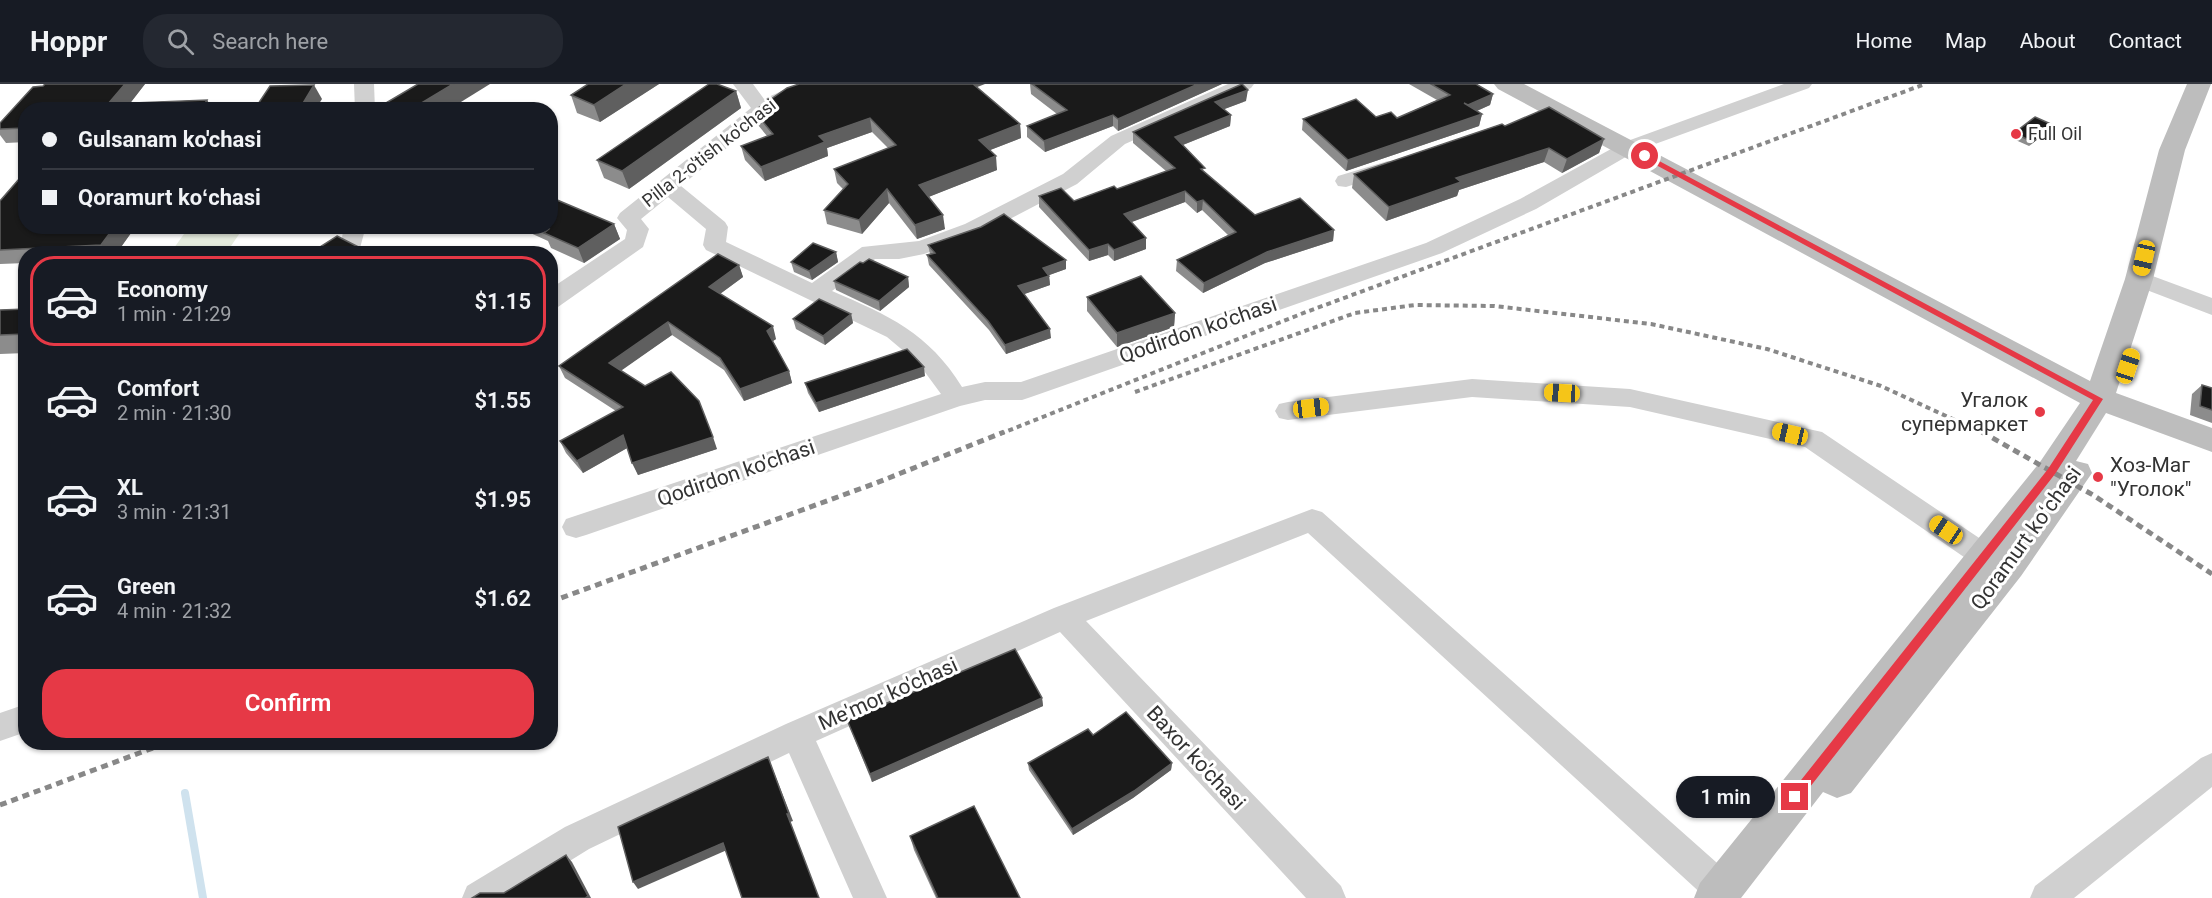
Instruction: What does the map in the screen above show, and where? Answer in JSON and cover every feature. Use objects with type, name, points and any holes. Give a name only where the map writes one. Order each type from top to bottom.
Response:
[{"type":"main road","points":[[1506,84],[1556,108],[1677,175],[2107,403],[2212,440]]},
{"type":"main road","name":"Qoramurt koʻchasi","points":[[2146,282],[2172,150],[2199,84]]},
{"type":"main road","name":"Qoramurt koʻchasi","points":[[1726,896],[2009,566],[2070,483],[2107,403],[2166,223],[2203,100],[2212,86]]},
{"type":"main road","name":"Qoramurt koʻchasi","points":[[1726,896],[1984,556],[2107,403]]},
{"type":"street","points":[[364,84],[365,102]]},
{"type":"street","points":[[744,84],[762,109]]},
{"type":"street","name":"Pilla 2-o'tish ko'chasi","points":[[558,295],[635,242],[638,229],[628,218],[762,109],[782,96],[816,84]]},
{"type":"street","points":[[815,292],[870,252],[900,252],[924,247],[950,240],[973,229],[1070,179],[1118,140],[1244,84]]},
{"type":"street","name":"Qodirdon ko'chasi","points":[[576,527],[956,398],[985,391],[1022,391],[1434,248],[1528,204],[1629,147],[1802,84]]},
{"type":"street","points":[[1523,120],[1556,108]]},
{"type":"street","points":[[1346,181],[1412,158]]},
{"type":"street","points":[[668,186],[717,227],[714,246],[859,310],[907,339],[937,366],[956,398]]},
{"type":"street","points":[[2146,282],[2212,307]]},
{"type":"street","points":[[1287,411],[1472,388],[1630,398],[1813,439],[1984,556]]},
{"type":"street","name":"Me'mor ko'chasi","points":[[479,898],[577,838],[796,734],[1064,617],[1312,520],[1726,896]]},
{"type":"street","name":"Baxor ko'chasi","points":[[1064,617],[1329,898]]},
{"type":"street","points":[[0,728],[18,721]]},
{"type":"street","points":[[796,734],[870,898]]},
{"type":"street","points":[[2047,898],[2212,768]]},
{"type":"shaded area","points":[[184,234],[239,234],[231,246],[175,246]]},
{"type":"building","points":[[45,84],[125,84],[110,102],[19,102],[33,87]]},
{"type":"building","points":[[418,84],[453,84],[423,102],[388,102]]},
{"type":"building","points":[[588,84],[626,84],[594,105],[571,95]]},
{"type":"building","points":[[709,84],[717,84],[736,91],[622,171],[597,160]]},
{"type":"building","points":[[799,84],[973,84],[1020,124],[979,140],[996,156],[919,185],[943,215],[915,225],[887,189],[859,220],[824,210],[848,184],[834,169],[896,145],[870,118],[819,136],[825,142],[761,167],[741,146],[773,134],[754,111],[787,88]]},
{"type":"building","points":[[1032,84],[1198,84],[1118,119],[1113,115],[1044,141],[1027,126],[1067,110]]},
{"type":"building","points":[[1242,84],[1248,90],[1215,102],[1231,115],[1175,137],[1205,168],[1201,169],[1255,215],[1300,198],[1334,230],[1267,252],[1204,283],[1177,260],[1236,232],[1203,200],[1197,202],[1185,191],[1124,214],[1146,238],[1114,250],[1108,244],[1089,250],[1039,196],[1061,188],[1074,201],[1114,186],[1117,189],[1175,168],[1133,132]]},
{"type":"building","points":[[1431,84],[1476,84],[1493,94],[1468,105],[1464,103],[1482,114],[1348,160],[1303,119],[1356,99],[1376,117],[1391,112],[1397,118],[1450,95]]},
{"type":"building","points":[[314,85],[304,102],[259,102],[270,86]]},
{"type":"building","points":[[207,100],[206,102],[158,102]]},
{"type":"building","points":[[18,103],[18,128],[0,129],[0,123]]},
{"type":"building","points":[[1549,107],[1604,139],[1567,159],[1549,148],[1456,178],[1461,182],[1389,207],[1354,174],[1502,124],[1505,126]]},
{"type":"building","points":[[2035,117],[2053,125],[2033,142],[2014,133]]},
{"type":"building","points":[[18,180],[18,234],[109,234],[101,245],[18,246],[18,249],[0,250],[0,201]]},
{"type":"building","points":[[558,200],[614,224],[578,248],[546,234],[558,234]]},
{"type":"building","points":[[1004,214],[1066,260],[1043,268],[1049,276],[1018,286],[1050,329],[1005,345],[988,321],[927,255],[935,253],[928,245],[981,227]]},
{"type":"building","points":[[337,236],[356,246],[321,246]]},
{"type":"building","points":[[813,243],[836,252],[809,271],[791,262]]},
{"type":"building","points":[[718,254],[739,265],[709,287],[773,326],[767,331],[789,371],[740,389],[720,358],[668,322],[609,363],[645,386],[671,372],[699,401],[713,437],[632,463],[623,435],[577,461],[560,441],[623,407],[559,366]]},
{"type":"building","points":[[869,259],[908,277],[879,301],[834,281],[860,262],[863,263]]},
{"type":"building","points":[[1141,276],[1175,313],[1117,333],[1087,297]]},
{"type":"building","points":[[819,299],[851,314],[823,336],[793,319]]},
{"type":"building","points":[[18,309],[18,334],[0,335],[0,310]]},
{"type":"building","points":[[907,349],[924,367],[816,403],[805,383]]},
{"type":"building","points":[[2202,385],[2212,388],[2212,410],[2200,406]]},
{"type":"building","points":[[1015,649],[1042,698],[870,774],[847,720]]},
{"type":"building","points":[[1126,712],[1172,763],[1134,791],[1072,829],[1028,763],[1088,729],[1093,735]]},
{"type":"building","points":[[768,757],[819,898],[742,898],[723,843],[633,882],[618,827]]},
{"type":"building","points":[[974,806],[1020,898],[938,898],[910,836]]},
{"type":"building","points":[[566,855],[588,896],[585,898],[472,898],[480,893],[504,893]]},
{"type":"waterway","points":[[185,793],[203,898]]},
{"type":"railway","points":[[1000,434],[1306,312],[1925,84]]},
{"type":"railway","points":[[1135,392],[1355,313],[1415,305],[1494,306],[1651,324],[1767,349],[1881,386],[1985,434]]},
{"type":"railway","points":[[558,599],[876,483],[1004,432]]},
{"type":"railway","points":[[1982,432],[2093,495],[2212,574]]},
{"type":"railway","points":[[0,805],[148,750]]},
{"type":"place","name":"Full Oil","points":[[2016,134]]},
{"type":"place","name":"Угалок супермаркет","points":[[2040,412]]},
{"type":"place","name":"Хоз-Маг \"Уголок\"","points":[[2098,477]]},
{"type":"route","points":[[1645,156],[2099,399],[2052,471],[1795,797]]}]
